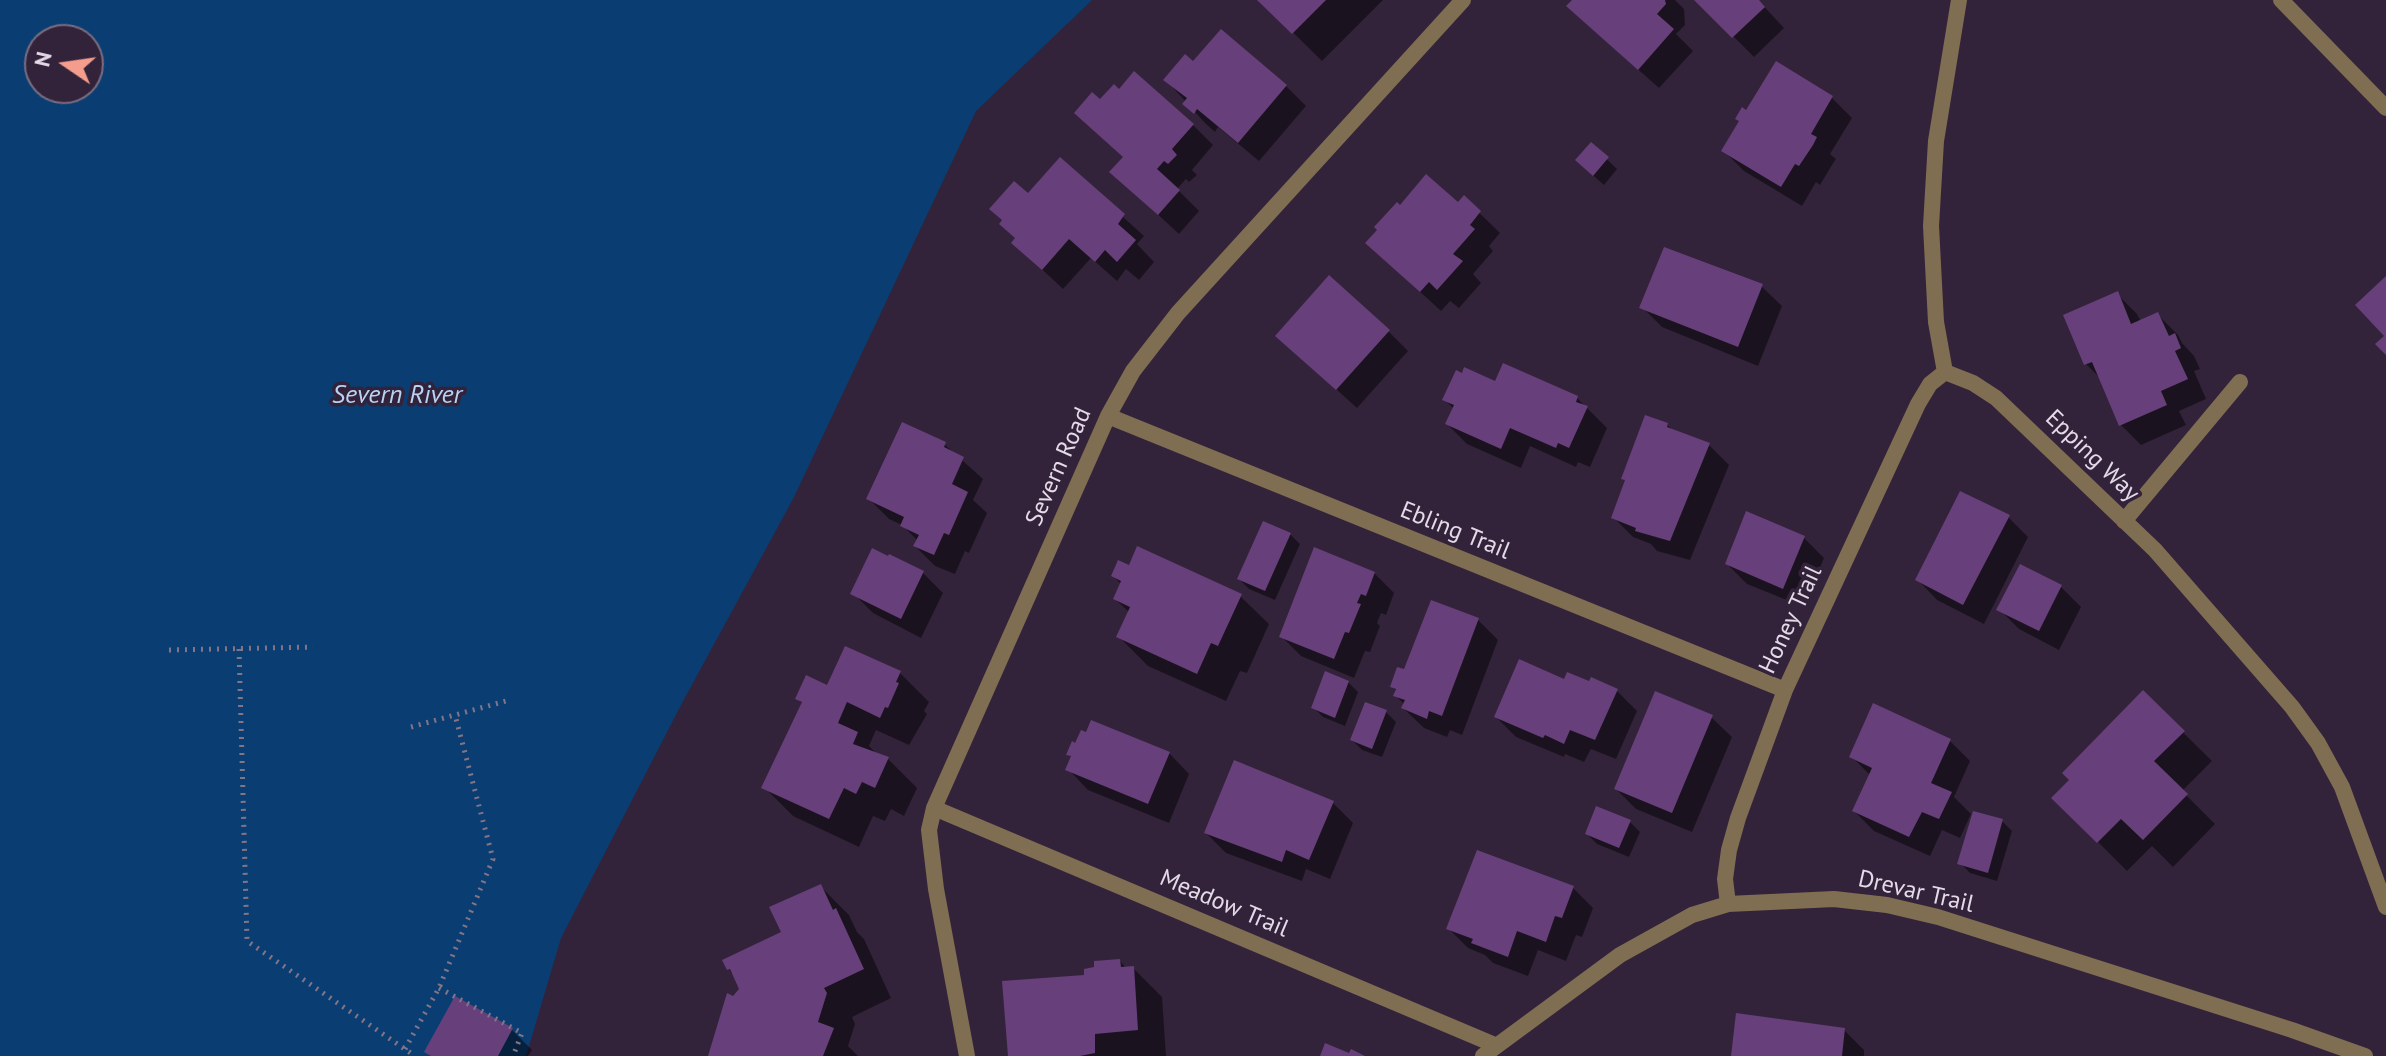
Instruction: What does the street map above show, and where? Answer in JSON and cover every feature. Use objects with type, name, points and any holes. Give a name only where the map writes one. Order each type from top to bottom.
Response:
[{"type":"street","name":"Severn Road","points":[[967,1056],[930,855],[929,830],[934,808],[1108,416],[1133,371],[1178,313],[1463,0]]},
{"type":"street","points":[[1945,372],[1936,322],[1931,226],[1936,141],[1959,0]]},
{"type":"street","points":[[2281,0],[2386,108]]},
{"type":"street","name":"Epping Way","points":[[1945,372],[1973,383],[1996,398],[2155,550],[2245,652],[2318,743],[2342,787],[2386,907]]},
{"type":"street","name":"Honey Trail","points":[[1728,904],[1725,879],[1729,850],[1785,690],[1912,414],[1930,384],[1945,372]]},
{"type":"street","points":[[2124,521],[2240,382]]},
{"type":"street","name":"Ebling Trail","points":[[1108,416],[1785,690]]},
{"type":"street","name":"Meadow Trail","points":[[934,808],[1489,1051]]},
{"type":"street","name":"Drevar Trail","points":[[1489,1051],[1620,955],[1692,915],[1728,904],[1834,899],[1887,905],[1938,917],[2365,1056]]},
{"type":"path","points":[[169,650],[313,647]]},
{"type":"path","points":[[239,649],[247,941],[415,1056]]},
{"type":"path","points":[[411,727],[506,701]]},
{"type":"path","points":[[405,1049],[439,988],[493,859],[455,715]]},
{"type":"path","points":[[439,988],[522,1033],[513,1056]]},
{"type":"water","name":"Severn River","points":[[0,0],[1092,0],[976,111],[793,499],[682,703],[561,938],[526,1056],[0,1056]]},
{"type":"building","points":[[1257,0],[1326,0],[1292,34]]},
{"type":"building","points":[[1572,0],[1665,0],[1666,4],[1657,14],[1674,29],[1638,70],[1566,6]]},
{"type":"building","points":[[1694,0],[1759,0],[1765,7],[1732,38]]},
{"type":"building","points":[[1221,29],[1287,85],[1238,143],[1197,109],[1194,114],[1182,104],[1187,98],[1163,80],[1185,54],[1193,61]]},
{"type":"building","points":[[1776,61],[1833,96],[1811,134],[1817,137],[1813,145],[1799,166],[1795,164],[1781,187],[1721,151],[1739,121],[1735,119],[1742,107],[1746,110]]},
{"type":"building","points":[[1134,71],[1194,124],[1172,149],[1177,155],[1168,164],[1164,161],[1157,169],[1180,190],[1158,215],[1109,172],[1123,157],[1074,113],[1092,92],[1100,99],[1114,84],[1119,89]]},
{"type":"building","points":[[1591,142],[1609,157],[1593,176],[1575,160]]},
{"type":"building","points":[[1060,157],[1125,214],[1118,224],[1136,240],[1117,262],[1105,250],[1095,262],[1069,239],[1042,270],[1011,243],[1015,238],[999,224],[1002,220],[989,209],[1014,181],[1028,193]]},
{"type":"building","points":[[1426,174],[1458,202],[1464,195],[1481,211],[1470,225],[1475,229],[1453,254],[1463,261],[1437,290],[1429,282],[1420,292],[1365,243],[1377,230],[1374,227],[1397,202],[1400,205]]},
{"type":"building","points":[[1664,247],[1763,284],[1738,347],[1639,308]]},
{"type":"building","points":[[1329,275],[1390,330],[1336,390],[1275,336]]},
{"type":"building","points":[[2386,276],[2386,355],[2375,344],[2384,336],[2355,305]]},
{"type":"building","points":[[2118,291],[2131,324],[2158,312],[2169,336],[2175,333],[2181,348],[2175,351],[2188,379],[2161,391],[2167,405],[2119,426],[2092,362],[2084,365],[2063,315]]},
{"type":"building","points":[[1503,363],[1578,396],[1576,402],[1588,406],[1569,448],[1558,443],[1556,448],[1510,428],[1501,449],[1445,424],[1454,405],[1442,400],[1456,370],[1462,373],[1464,367],[1495,381]]},
{"type":"building","points":[[1645,415],[1710,443],[1670,541],[1635,531],[1636,528],[1611,518],[1625,480],[1621,479]]},
{"type":"building","points":[[902,422],[946,442],[944,447],[964,457],[952,484],[968,492],[949,535],[944,533],[934,555],[913,546],[919,535],[900,526],[904,517],[866,499]]},
{"type":"building","points":[[1960,491],[2010,515],[1963,605],[1915,580]]},
{"type":"building","points":[[1746,511],[1805,536],[1783,589],[1725,564]]},
{"type":"building","points":[[1263,521],[1291,533],[1265,591],[1237,579]]},
{"type":"building","points":[[1137,546],[1242,594],[1218,646],[1211,643],[1197,674],[1116,637],[1130,607],[1113,599],[1121,581],[1111,576],[1118,560],[1129,565]]},
{"type":"building","points":[[1314,547],[1375,572],[1366,596],[1361,594],[1357,603],[1361,604],[1349,633],[1345,632],[1334,659],[1279,637]]},
{"type":"building","points":[[872,548],[924,571],[901,619],[850,594]]},
{"type":"building","points":[[2020,564],[2062,585],[2039,631],[1996,610]]},
{"type":"building","points":[[1431,600],[1479,618],[1442,716],[1429,711],[1427,719],[1401,708],[1405,700],[1393,696],[1396,689],[1390,687],[1397,667],[1404,669]]},
{"type":"building","points":[[845,646],[901,671],[888,708],[885,707],[880,718],[847,702],[838,723],[858,732],[853,744],[889,757],[875,788],[862,782],[856,794],[844,788],[829,819],[761,788],[802,702],[795,699],[806,675],[827,685]]},
{"type":"building","points":[[1519,659],[1564,679],[1567,672],[1589,681],[1591,677],[1618,689],[1595,740],[1570,730],[1564,744],[1494,717]]},
{"type":"building","points":[[1325,671],[1349,681],[1335,718],[1311,708]]},
{"type":"building","points":[[2143,690],[2185,731],[2154,761],[2188,794],[2143,840],[2121,819],[2097,843],[2051,798],[2069,780],[2062,773]]},
{"type":"building","points":[[1655,691],[1713,715],[1672,813],[1614,789]]},
{"type":"building","points":[[1365,702],[1387,710],[1372,749],[1350,740]]},
{"type":"building","points":[[1873,703],[1951,739],[1931,783],[1952,792],[1939,819],[1922,812],[1909,837],[1852,811],[1872,768],[1849,757]]},
{"type":"building","points":[[1091,720],[1170,752],[1148,804],[1065,770],[1071,756],[1066,755],[1072,741],[1075,743],[1081,730],[1086,732]]},
{"type":"building","points":[[1234,760],[1334,801],[1309,860],[1286,850],[1282,862],[1204,833]]},
{"type":"building","points":[[1596,806],[1631,820],[1619,848],[1585,834]]},
{"type":"building","points":[[1973,811],[2003,819],[1988,873],[1957,864]]},
{"type":"building","points":[[1477,850],[1574,886],[1562,918],[1555,916],[1546,942],[1517,931],[1508,957],[1471,943],[1473,939],[1446,929]]},
{"type":"building","points":[[821,884],[833,910],[836,908],[864,969],[824,988],[827,993],[818,1022],[834,1028],[823,1056],[708,1056],[727,993],[733,996],[739,989],[722,960],[781,932],[769,907]]},
{"type":"building","points":[[1120,959],[1121,967],[1134,966],[1138,1030],[1095,1034],[1095,1053],[1080,1056],[1008,1056],[1002,981],[1084,975],[1084,969],[1094,967],[1094,961]]},
{"type":"building","points":[[455,996],[513,1028],[498,1056],[431,1056],[424,1052]]},
{"type":"building","points":[[1736,1013],[1845,1028],[1842,1056],[1731,1056]]},
{"type":"building","points":[[1325,1043],[1349,1053],[1351,1049],[1365,1056],[1320,1056]]}]
